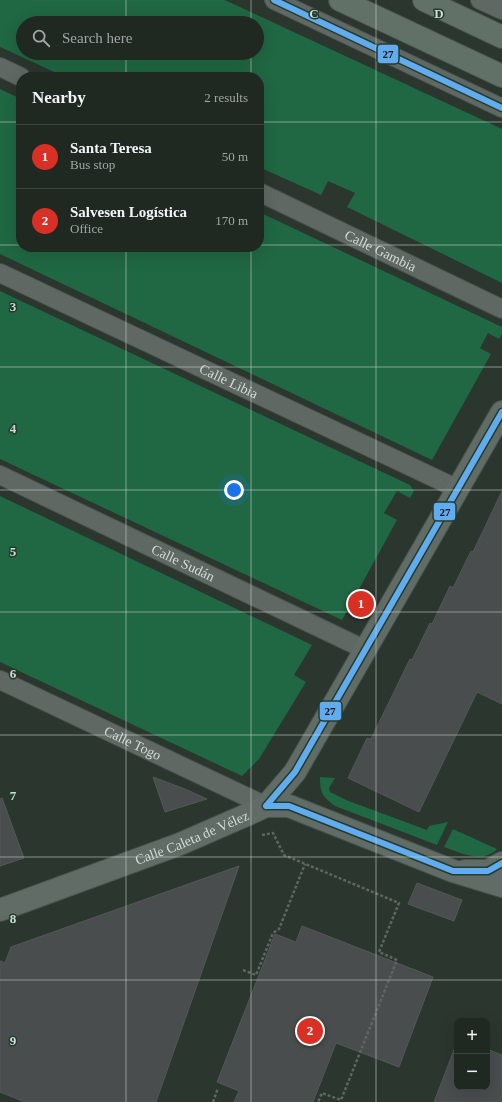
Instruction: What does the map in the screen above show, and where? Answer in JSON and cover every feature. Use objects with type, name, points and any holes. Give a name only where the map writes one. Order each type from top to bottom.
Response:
[{"type":"main road","points":[[340,0],[502,76]]},
{"type":"main road","points":[[424,0],[502,37]]},
{"type":"street","points":[[274,0],[502,108]]},
{"type":"street","points":[[480,0],[502,10]]},
{"type":"street","points":[[0,67],[16,75]]},
{"type":"street","name":"Calle Gambia","points":[[264,194],[502,309]]},
{"type":"street","name":"Calle Libia","points":[[0,273],[458,489]]},
{"type":"street","name":"Calle Caleta de Vélez","points":[[0,910],[180,844],[266,806],[295,772],[502,412]]},
{"type":"street","name":"Calle Sudán","points":[[0,475],[366,650]]},
{"type":"street","name":"Calle Togo","points":[[0,680],[266,806]]},
{"type":"street","points":[[266,806],[289,806],[453,871],[502,886]]},
{"type":"street","points":[[453,871],[488,871],[502,863]]},
{"type":"path","points":[[262,835],[273,833],[284,855],[399,903],[379,952],[397,960],[341,1100],[322,1093],[318,1102]]},
{"type":"path","points":[[243,970],[256,975],[273,933],[279,930],[305,864]]},
{"type":"path","points":[[213,1102],[218,1088]]},
{"type":"green space","points":[[0,0],[225,0],[259,16],[16,16],[16,54],[0,47]]},
{"type":"green space","points":[[264,18],[502,129],[502,283],[347,207],[355,193],[328,181],[321,195],[264,169],[264,72],[54,72],[28,60],[264,60]]},
{"type":"green space","points":[[0,89],[16,97],[16,252],[264,252],[264,214],[502,327],[502,334],[499,339],[488,333],[480,348],[491,354],[432,460],[0,254]]},
{"type":"green space","points":[[0,291],[410,485],[414,491],[410,498],[397,491],[384,513],[397,520],[342,620],[0,459]]},
{"type":"green space","points":[[0,496],[312,645],[294,675],[306,682],[259,759],[242,776],[0,662]]},
{"type":"green space","points":[[320,777],[335,778],[329,788],[330,792],[346,800],[427,830],[429,826],[448,822],[437,845],[335,806],[327,800],[321,791]]},
{"type":"green space","points":[[453,829],[497,849],[485,856],[479,857],[444,847]]},
{"type":"building","points":[[502,491],[502,704],[477,692],[419,812],[348,778],[367,738],[371,739],[410,659],[412,660],[430,623],[432,624],[450,586],[453,588],[471,551],[473,552]]},
{"type":"building","points":[[153,777],[185,789],[207,799],[165,812]]},
{"type":"building","points":[[2,798],[24,858],[0,866],[0,799]]},
{"type":"building","points":[[239,866],[156,1102],[25,1102],[0,1092],[0,961],[5,963],[11,947]]},
{"type":"building","points":[[417,883],[462,900],[454,921],[408,904]]},
{"type":"building","points":[[302,926],[433,977],[399,1067],[336,1043],[313,1102],[234,1102],[239,1091],[217,1082],[275,934],[296,942]]},
{"type":"building","points":[[454,1050],[454,1090],[490,1090],[490,1050],[502,1055],[502,1102],[434,1102]]},
{"type":"transit line","name":"27","points":[[274,0],[502,108]]},
{"type":"transit line","name":"27","points":[[266,806],[295,772],[502,412]]},
{"type":"transit line","name":"27","points":[[266,806],[289,806],[453,871],[488,871],[502,863]]},
{"type":"place","name":"Santa Teresa","points":[[361,604]]},
{"type":"place","name":"Salvesen Logística","points":[[310,1031]]}]
